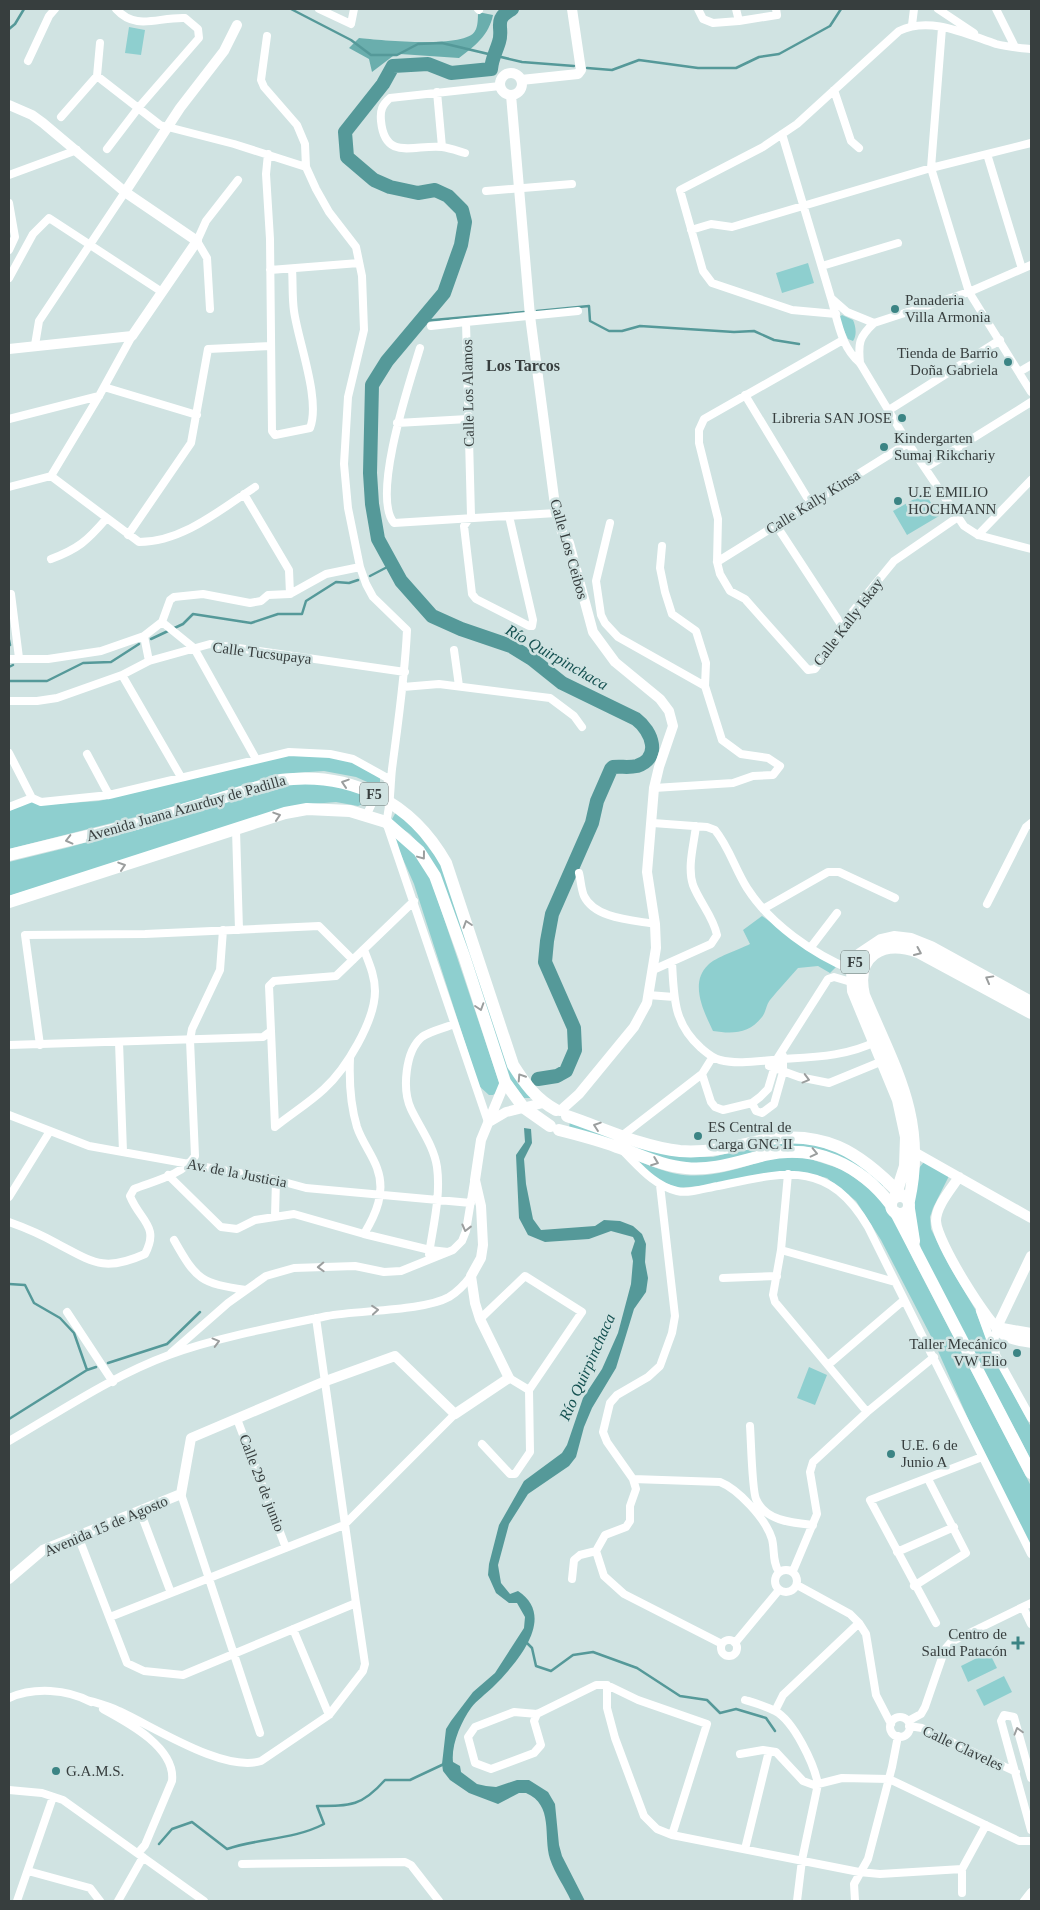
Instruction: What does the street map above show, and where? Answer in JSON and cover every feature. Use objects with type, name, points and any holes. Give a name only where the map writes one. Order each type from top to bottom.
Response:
[{"type":"main road","name":"Avenida Juana Azurduy de Padilla","points":[[9,855],[136,824],[281,780],[300,777],[336,780],[376,795],[391,804],[416,822],[428,835],[446,863],[514,1065],[527,1087],[543,1103],[564,1114],[658,1146],[694,1151],[730,1149],[785,1137],[818,1140],[844,1149],[864,1160],[900,1201],[918,1258],[1031,1473]]},
{"type":"main road","name":"Avenida Juana Azurduy de Padilla","points":[[9,902],[307,809],[332,808],[386,822],[410,841],[428,863],[435,876],[464,956],[505,1082],[523,1107],[554,1128],[620,1148],[662,1165],[714,1168],[786,1150],[806,1151],[841,1162],[900,1201]]},
{"type":"main road","name":"F5","points":[[900,1201],[909,1157],[898,1100],[886,1059],[857,1004],[852,976],[860,954],[874,942],[894,937],[911,939],[931,947],[1031,1002]]},
{"type":"main road","name":"F5","points":[[878,1041],[864,996],[862,974],[869,960],[886,948],[906,948],[918,952],[1031,1014]]},
{"type":"main road","points":[[554,1128],[567,1125],[564,1114]]},
{"type":"main road","points":[[864,1160],[889,1174],[900,1171],[909,1157]]},
{"type":"street","points":[[28,61],[49,16],[55,9]]},
{"type":"street","points":[[107,150],[138,107],[199,38],[198,29],[185,18],[133,22],[123,17],[116,9]]},
{"type":"street","points":[[319,9],[351,24],[354,9]]},
{"type":"street","points":[[500,86],[501,81],[508,74],[513,73],[521,80],[578,74],[581,70],[572,9]]},
{"type":"street","points":[[698,9],[703,19],[714,23],[777,15],[776,9]]},
{"type":"street","points":[[736,9],[739,21]]},
{"type":"street","points":[[912,25],[914,9]]},
{"type":"street","points":[[938,9],[984,39]]},
{"type":"street","points":[[996,9],[1015,47]]},
{"type":"street","points":[[35,345],[39,322],[169,128],[180,108],[224,51],[237,25]]},
{"type":"street","points":[[836,314],[792,310],[712,283],[703,271],[680,190],[763,146],[797,124],[899,31],[912,25],[962,32],[1015,47],[1031,49]]},
{"type":"street","points":[[942,28],[931,168],[969,292],[1031,392]]},
{"type":"street","points":[[267,36],[261,80],[264,87],[297,125],[305,144],[306,166],[329,212],[356,247],[359,262],[364,330],[348,397],[344,464],[348,508],[360,567],[373,597],[407,630],[405,672],[391,780],[391,804],[386,822],[488,1122]]},
{"type":"street","points":[[61,117],[97,76],[100,43]]},
{"type":"street","points":[[97,76],[160,125],[306,166]]},
{"type":"street","points":[[500,86],[506,94],[511,95],[520,90],[521,80]]},
{"type":"street","points":[[466,153],[442,147],[399,149],[390,144],[382,134],[380,111],[383,104],[390,98],[500,86]]},
{"type":"street","points":[[834,90],[851,141],[859,148]]},
{"type":"street","points":[[437,92],[442,147]]},
{"type":"street","name":"Calle Los Ceibos","points":[[511,95],[530,316],[556,513],[572,552],[594,632],[615,662],[660,699],[671,718],[671,735],[659,767],[654,788],[653,823],[647,872],[655,924],[654,970],[648,995],[634,1027],[564,1114]]},
{"type":"street","points":[[9,105],[32,115],[77,150],[125,192],[197,240],[207,258],[210,309]]},
{"type":"street","points":[[782,134],[844,340],[852,356],[860,363],[908,443],[964,526],[978,535],[1031,549]]},
{"type":"street","points":[[692,230],[711,224],[732,227],[931,168],[1031,143]]},
{"type":"street","points":[[9,175],[77,150]]},
{"type":"street","points":[[268,154],[266,174],[270,270],[272,431],[275,435],[310,428],[312,423],[311,391],[294,311],[292,268]]},
{"type":"street","points":[[987,154],[1022,269]]},
{"type":"street","points":[[9,487],[51,476],[132,336],[197,240],[206,221],[238,180]]},
{"type":"street","points":[[486,191],[572,184]]},
{"type":"street","points":[[9,204],[15,237],[9,250]]},
{"type":"street","points":[[9,278],[33,234],[49,218],[162,292]]},
{"type":"street","points":[[822,266],[898,243]]},
{"type":"street","points":[[270,270],[359,262]]},
{"type":"street","points":[[860,363],[859,346],[863,334],[874,323],[969,292],[1031,265]]},
{"type":"street","points":[[831,298],[847,312],[874,323]]},
{"type":"street","name":"Calle Los Alamos","points":[[509,516],[533,620],[532,626],[528,626],[476,600],[472,594],[464,526],[471,516],[466,322],[578,311]]},
{"type":"street","points":[[431,326],[466,322]]},
{"type":"street","points":[[9,349],[132,336]]},
{"type":"street","points":[[717,562],[718,519],[699,443],[699,430],[704,419],[844,340]]},
{"type":"street","points":[[889,410],[1000,340]]},
{"type":"street","points":[[128,535],[191,443],[208,349],[271,346]]},
{"type":"street","points":[[420,348],[397,423],[387,484],[389,518],[394,523],[471,516],[556,513]]},
{"type":"street","points":[[1019,372],[1031,365]]},
{"type":"street","points":[[104,387],[197,415]]},
{"type":"street","points":[[9,418],[99,396]]},
{"type":"street","points":[[746,396],[811,504]]},
{"type":"street","points":[[925,468],[1031,402]]},
{"type":"street","points":[[397,423],[468,419]]},
{"type":"street","name":"Calle Kally Kinsa","points":[[717,562],[908,443]]},
{"type":"street","points":[[51,476],[139,542],[151,542],[177,536],[255,487]]},
{"type":"street","points":[[978,535],[1031,480]]},
{"type":"street","points":[[244,494],[289,570],[290,594]]},
{"type":"street","name":"Calle Kally Iskay","points":[[717,562],[720,574],[730,591],[745,599],[808,670],[815,669],[844,629],[852,611],[894,561],[958,517]]},
{"type":"street","points":[[51,559],[74,550],[86,542],[106,519]]},
{"type":"street","points":[[610,523],[596,581],[601,615],[605,624],[618,637],[705,686]]},
{"type":"street","points":[[776,526],[844,629]]},
{"type":"street","points":[[654,788],[733,783],[753,776],[774,775],[780,766],[768,758],[741,754],[722,740],[705,686],[706,662],[696,631],[672,614],[665,592],[660,568],[662,546]]},
{"type":"street","points":[[9,659],[48,659],[101,651],[144,636],[165,624],[170,600],[174,597],[203,594],[250,603],[261,601],[268,595],[290,594],[326,574],[360,567]]},
{"type":"street","points":[[10,594],[19,658]]},
{"type":"street","points":[[165,624],[194,648],[256,759]]},
{"type":"street","points":[[144,636],[149,661]]},
{"type":"street","name":"Calle Tucsupaya","points":[[9,701],[37,701],[57,698],[122,675],[149,661],[210,644],[405,672]]},
{"type":"street","points":[[454,650],[459,686]]},
{"type":"street","points":[[122,675],[181,777]]},
{"type":"street","points":[[403,687],[439,684],[550,698],[574,716],[582,727]]},
{"type":"street","points":[[9,753],[32,798],[41,802],[109,795],[289,752],[330,754],[362,763],[391,780]]},
{"type":"street","points":[[87,754],[109,795]]},
{"type":"street","points":[[366,816],[376,795],[391,780]]},
{"type":"street","points":[[9,807],[32,798]]},
{"type":"street","points":[[653,823],[708,827],[718,834],[747,888],[763,909],[779,925],[838,964],[852,976]]},
{"type":"street","points":[[987,904],[1026,826],[1031,823]]},
{"type":"street","points":[[654,970],[711,944],[717,935],[714,922],[693,885],[690,869],[696,826]]},
{"type":"street","points":[[236,830],[239,930]]},
{"type":"street","points":[[763,909],[828,872],[839,872],[895,898]]},
{"type":"street","points":[[579,873],[583,894],[592,906],[623,918],[655,924]]},
{"type":"street","points":[[364,950],[373,973],[375,992],[371,1012],[350,1058],[325,1088],[275,1127],[269,986],[274,981],[336,976],[414,901]]},
{"type":"street","points":[[811,947],[837,913]]},
{"type":"street","points":[[40,1045],[25,935],[145,934],[319,926],[353,960]]},
{"type":"street","points":[[9,1222],[59,1244],[91,1262],[114,1264],[132,1260],[144,1254],[151,1242],[151,1231],[135,1208],[130,1196],[134,1189],[190,1164],[195,1156],[190,1040],[192,1029],[220,970],[223,930]]},
{"type":"street","points":[[672,962],[674,997],[678,1018],[688,1036],[712,1058],[731,1062],[780,1059],[856,1051],[878,1041]]},
{"type":"street","points":[[702,1074],[711,1102],[715,1107],[723,1110],[752,1103],[768,1089],[773,1068],[828,979],[852,976]]},
{"type":"street","points":[[648,995],[674,997]]},
{"type":"street","points":[[428,1261],[437,1200],[437,1166],[430,1145],[410,1106],[406,1084],[410,1058],[417,1043],[423,1036],[454,1024]]},
{"type":"street","points":[[9,1045],[263,1037],[271,1032]]},
{"type":"street","points":[[120,1042],[123,1152]]},
{"type":"street","points":[[350,1058],[351,1107],[360,1135],[378,1170],[380,1195],[378,1207],[364,1234]]},
{"type":"street","points":[[623,1135],[702,1074],[712,1058]]},
{"type":"street","points":[[752,1103],[756,1111],[762,1113],[774,1104],[783,1072],[780,1059]]},
{"type":"street","points":[[762,1060],[783,1072],[814,1081],[829,1083],[886,1059]]},
{"type":"street","points":[[169,1355],[246,1290],[266,1276],[294,1268],[355,1266],[401,1271],[450,1252],[462,1241],[471,1203],[481,1140],[505,1082]]},
{"type":"street","name":"Calle Los Ceibos","points":[[564,1114],[579,1094]]},
{"type":"street","points":[[488,1122],[494,1117],[523,1107],[543,1103]]},
{"type":"street","name":"Av. de la Justicia","points":[[9,1115],[89,1146],[276,1180],[306,1188],[471,1203]]},
{"type":"street","points":[[9,1197],[50,1131]]},
{"type":"street","points":[[620,1148],[660,1185],[678,1191],[694,1190],[777,1174],[788,1174],[823,1181],[839,1190],[859,1211],[934,1357],[1031,1554]]},
{"type":"street","points":[[909,1157],[959,1177],[1031,1218]]},
{"type":"street","points":[[788,1174],[781,1250],[773,1295],[775,1302],[867,1412]]},
{"type":"street","points":[[168,1175],[221,1227],[237,1229],[255,1220],[294,1214],[307,1216],[364,1234],[430,1250],[450,1252]]},
{"type":"street","points":[[959,1177],[937,1212],[938,1230],[979,1307],[996,1355],[1031,1418]]},
{"type":"street","points":[[275,1216],[276,1180]]},
{"type":"street","points":[[9,1441],[112,1382],[169,1355],[316,1318],[350,1312],[429,1305],[448,1298],[460,1289],[471,1276],[481,1258],[483,1245],[481,1206],[475,1180]]},
{"type":"street","points":[[572,1578],[574,1560],[580,1555],[596,1551],[605,1535],[626,1527],[630,1521],[630,1506],[636,1489],[633,1479],[607,1442],[603,1432],[610,1402],[660,1366],[672,1333],[675,1316],[660,1185]]},
{"type":"street","points":[[174,1240],[190,1268],[199,1277],[213,1285],[246,1290]]},
{"type":"street","points":[[781,1250],[895,1282]]},
{"type":"street","points":[[996,1355],[994,1342],[997,1327],[1031,1256]]},
{"type":"street","points":[[471,1276],[475,1303],[480,1319],[509,1378],[530,1390]]},
{"type":"street","points":[[480,1319],[525,1276],[582,1312],[530,1390],[530,1452],[515,1474],[510,1474],[482,1444]]},
{"type":"street","points":[[724,1278],[776,1276]]},
{"type":"street","points":[[828,1365],[904,1300]]},
{"type":"street","points":[[979,1307],[1011,1339],[1031,1343]]},
{"type":"street","points":[[67,1312],[112,1382]]},
{"type":"street","points":[[9,1698],[19,1694],[51,1690],[87,1700],[118,1710],[224,1760],[243,1764],[261,1761],[329,1715],[364,1671],[365,1664],[323,1382],[316,1318]]},
{"type":"street","points":[[997,1327],[1031,1333]]},
{"type":"street","points":[[260,1733],[181,1494],[191,1438],[323,1382],[396,1356],[456,1414]]},
{"type":"street","points":[[793,1572],[817,1514],[810,1472],[812,1462],[867,1412],[934,1357]]},
{"type":"street","points":[[110,1617],[344,1525],[456,1414],[509,1378]]},
{"type":"street","name":"Calle 29 de junio","points":[[237,1419],[286,1548]]},
{"type":"street","points":[[750,1426],[755,1499],[767,1513],[788,1523],[813,1525]]},
{"type":"street","points":[[936,1623],[914,1586],[870,1500],[982,1457]]},
{"type":"street","points":[[633,1479],[720,1482],[732,1487],[764,1522],[772,1541],[774,1564],[779,1572]]},
{"type":"street","points":[[914,1586],[966,1553],[928,1479]]},
{"type":"street","name":"Avenida 15 de Agosto","points":[[9,1579],[43,1550],[181,1494]]},
{"type":"street","points":[[140,1511],[170,1593]]},
{"type":"street","points":[[897,1552],[954,1527]]},
{"type":"street","points":[[78,1536],[127,1663],[144,1671],[183,1675],[356,1603]]},
{"type":"street","points":[[596,1551],[604,1576],[624,1594],[722,1644]]},
{"type":"street","points":[[786,1569],[793,1572],[798,1578],[797,1585],[790,1592],[779,1590],[775,1579],[779,1572],[786,1569]]},
{"type":"street","points":[[797,1585],[850,1614],[859,1623],[866,1634],[876,1695],[891,1724],[892,1733],[898,1736],[906,1734],[908,1724],[921,1714],[925,1707],[945,1649],[951,1642],[1031,1603]]},
{"type":"street","points":[[722,1644],[723,1653],[730,1656],[736,1651],[735,1643],[779,1590]]},
{"type":"street","points":[[1023,1607],[1031,1624]]},
{"type":"street","points":[[775,1711],[783,1695],[859,1623]]},
{"type":"street","points":[[293,1629],[329,1715]]},
{"type":"street","points":[[722,1644],[728,1640],[735,1643]]},
{"type":"street","points":[[607,1685],[607,1708],[615,1738],[644,1816],[657,1829],[672,1835],[860,1872],[880,1874],[962,1869]]},
{"type":"street","points":[[537,1714],[534,1721],[541,1745],[534,1753],[491,1769],[476,1763],[468,1737],[476,1727],[514,1712],[537,1714],[592,1686],[607,1685],[638,1700],[707,1724],[672,1835]]},
{"type":"street","points":[[87,1700],[127,1722],[156,1746],[170,1762],[173,1772],[172,1782],[118,1901]]},
{"type":"street","points":[[746,1700],[775,1711],[782,1716],[802,1744],[816,1773],[818,1784],[802,1860],[797,1901]]},
{"type":"street","points":[[1031,1778],[1014,1717],[1008,1714],[1001,1721],[1031,1830]]},
{"type":"street","points":[[891,1724],[897,1718],[908,1724]]},
{"type":"street","name":"Calle Claveles","points":[[908,1724],[922,1728],[1016,1772]]},
{"type":"street","points":[[855,1901],[854,1884],[868,1859],[898,1736]]},
{"type":"street","points":[[745,1849],[769,1751]]},
{"type":"street","points":[[740,1754],[769,1751],[782,1757],[803,1781],[818,1784],[842,1778],[889,1779],[1019,1841],[1031,1842]]},
{"type":"street","points":[[9,1790],[63,1800],[204,1901]]},
{"type":"street","points":[[17,1901],[53,1797]]},
{"type":"street","points":[[962,1893],[962,1869],[986,1825]]},
{"type":"street","points":[[242,1864],[404,1862],[411,1866],[439,1901]]},
{"type":"street","points":[[28,1870],[90,1888],[100,1901]]},
{"type":"street","points":[[1024,1901],[1031,1892]]},
{"type":"shaded area","points":[[478,12],[493,15],[491,22],[480,40],[459,58],[400,54],[393,56],[372,72],[369,59],[349,48],[359,38],[440,42],[468,37],[476,29]]},
{"type":"shaded area","points":[[129,27],[145,30],[141,55],[125,53]]},
{"type":"shaded area","points":[[808,263],[814,283],[782,293],[776,273]]},
{"type":"shaded area","points":[[842,315],[853,320],[856,331],[853,341],[848,339],[838,318]]},
{"type":"shaded area","points":[[925,493],[939,516],[907,535],[893,511]]},
{"type":"shaded area","points":[[311,754],[352,761],[380,778],[380,784],[374,785],[356,777],[324,771],[279,774],[163,810],[9,849],[9,809],[30,802],[54,804],[99,801],[285,755]]},
{"type":"shaded area","points":[[289,784],[329,784],[366,795],[366,803],[358,806],[336,802],[300,805],[9,896],[9,862],[70,847]]},
{"type":"shaded area","points":[[396,812],[411,824],[441,864],[531,1098],[524,1098],[509,1078],[421,846],[410,834],[391,821]]},
{"type":"shaded area","points":[[391,832],[412,849],[429,874],[500,1085],[499,1091],[493,1095],[489,1095],[479,1086],[414,884]]},
{"type":"shaded area","points":[[762,916],[836,967],[830,973],[818,966],[798,968],[770,1000],[762,1017],[752,1027],[740,1032],[713,1031],[700,998],[699,989],[702,972],[716,959],[750,944],[743,930]]},
{"type":"shaded area","points":[[570,1120],[688,1157],[713,1157],[762,1144],[804,1142],[845,1154],[886,1184],[882,1187],[858,1167],[844,1159],[815,1148],[784,1146],[768,1148],[713,1163],[687,1163],[653,1157],[569,1129]]},
{"type":"shaded area","points":[[524,1128],[531,1129],[532,1143],[524,1159],[526,1184],[533,1219],[541,1230],[595,1226],[604,1220],[620,1221],[633,1226],[642,1234],[646,1244],[645,1262],[648,1278],[646,1292],[634,1309],[616,1368],[592,1408],[584,1427],[576,1457],[569,1466],[528,1494],[509,1524],[498,1565],[501,1583],[510,1594],[518,1591],[529,1602],[534,1614],[534,1627],[522,1653],[512,1666],[473,1705],[467,1714],[455,1741],[453,1762],[460,1766],[461,1772],[477,1784],[496,1787],[517,1780],[529,1780],[548,1792],[555,1804],[559,1845],[562,1856],[585,1901],[571,1901],[555,1870],[548,1850],[544,1813],[541,1805],[535,1798],[526,1793],[519,1793],[498,1804],[469,1793],[450,1780],[443,1771],[442,1764],[446,1729],[473,1692],[495,1673],[524,1628],[525,1617],[517,1603],[509,1603],[496,1593],[488,1575],[499,1525],[524,1481],[562,1453],[567,1445],[583,1398],[602,1369],[618,1333],[631,1284],[633,1261],[631,1253],[635,1241],[633,1237],[611,1231],[589,1239],[545,1242],[528,1235],[519,1218],[516,1155],[525,1142]]},
{"type":"shaded area","points":[[773,1158],[807,1158],[844,1170],[874,1192],[892,1214],[913,1259],[1031,1486],[1031,1545],[970,1423],[934,1342],[881,1240],[856,1201],[827,1178],[802,1172],[776,1172],[711,1185],[678,1188],[660,1181],[632,1159],[677,1174],[701,1175],[726,1172]]},
{"type":"shaded area","points":[[924,1162],[950,1174],[933,1208],[930,1217],[931,1229],[950,1267],[975,1309],[993,1356],[1031,1427],[1031,1460],[921,1251],[914,1206],[919,1168]]},
{"type":"shaded area","points":[[809,1367],[827,1375],[815,1405],[797,1398]]},
{"type":"shaded area","points":[[989,1652],[997,1668],[968,1682],[961,1666]]},
{"type":"shaded area","points":[[1004,1676],[1012,1692],[984,1706],[976,1690]]},
{"type":"waterway","points":[[9,29],[15,24],[24,9]]},
{"type":"waterway","points":[[291,9],[351,40],[371,55],[397,55],[418,44],[442,43],[522,62],[574,66]]},
{"type":"waterway","name":"Río Quirpinchaca","points":[[512,9],[500,20],[500,37],[491,69],[451,73],[428,64],[393,66],[383,84],[345,132],[347,157],[374,180],[390,187],[418,193],[435,190],[448,196],[462,210],[465,222],[461,245],[444,293],[387,361],[372,385],[370,473],[372,504],[378,539],[401,581],[432,616],[461,629],[511,646],[532,659],[562,683],[636,719],[646,730],[652,744],[650,757],[645,762],[637,766],[613,767],[611,769],[597,801],[592,823],[552,914],[545,962],[574,1028],[575,1050],[566,1071],[557,1076],[538,1079]]},
{"type":"waterway","points":[[587,68],[612,70],[639,60],[698,68],[736,68],[759,57],[779,54],[830,26],[841,9]]},
{"type":"waterway","points":[[537,311],[589,306],[590,321],[609,331],[622,331],[640,326],[734,332],[754,331],[774,340],[799,344]]},
{"type":"waterway","points":[[422,321],[524,312]]},
{"type":"waterway","points":[[370,576],[393,564]]},
{"type":"waterway","points":[[151,639],[183,624],[193,614],[251,623],[278,614],[302,614],[306,601],[336,582],[349,583],[358,580]]},
{"type":"waterway","points":[[9,640],[10,645]]},
{"type":"waterway","points":[[9,681],[47,681],[83,663],[111,662],[139,644]]},
{"type":"waterway","points":[[9,667],[13,665]]},
{"type":"waterway","points":[[9,1284],[25,1285],[34,1303],[60,1318],[74,1333],[87,1370]]},
{"type":"waterway","points":[[108,1363],[167,1344],[200,1312]]},
{"type":"waterway","points":[[9,1419],[87,1370],[96,1367]]},
{"type":"waterway","points":[[525,1641],[532,1648],[536,1666],[551,1671],[573,1655],[593,1652],[637,1668],[680,1696],[707,1700],[720,1713],[736,1709],[766,1718],[775,1731]]},
{"type":"waterway","points":[[159,1844],[172,1829],[192,1822],[227,1849],[300,1833],[324,1824],[317,1806],[339,1806],[355,1803],[377,1789],[385,1780],[410,1780],[444,1764]]},
{"type":"place","name":"Panaderia Villa Armonia","points":[[895,309]]},
{"type":"place","name":"Tienda de Barrio Doña Gabriela","points":[[1008,362]]},
{"type":"place","name":"Libreria SAN JOSE","points":[[902,418]]},
{"type":"place","name":"Kindergarten Sumaj Rikchariy","points":[[884,447]]},
{"type":"place","name":"U.E EMILIO HOCHMANN","points":[[898,501]]},
{"type":"place","name":"ES Central de Carga GNC II","points":[[698,1136]]},
{"type":"place","name":"Taller Mecánico VW Elio","points":[[1017,1353]]},
{"type":"place","name":"U.E. 6 de Junio A","points":[[891,1454]]},
{"type":"place","name":"Centro de Salud Patacón","points":[[1018,1643]]},
{"type":"place","name":"G.A.M.S.","points":[[56,1771]]},
{"type":"district","name":"Los Tarcos","points":[[523,365]]}]
